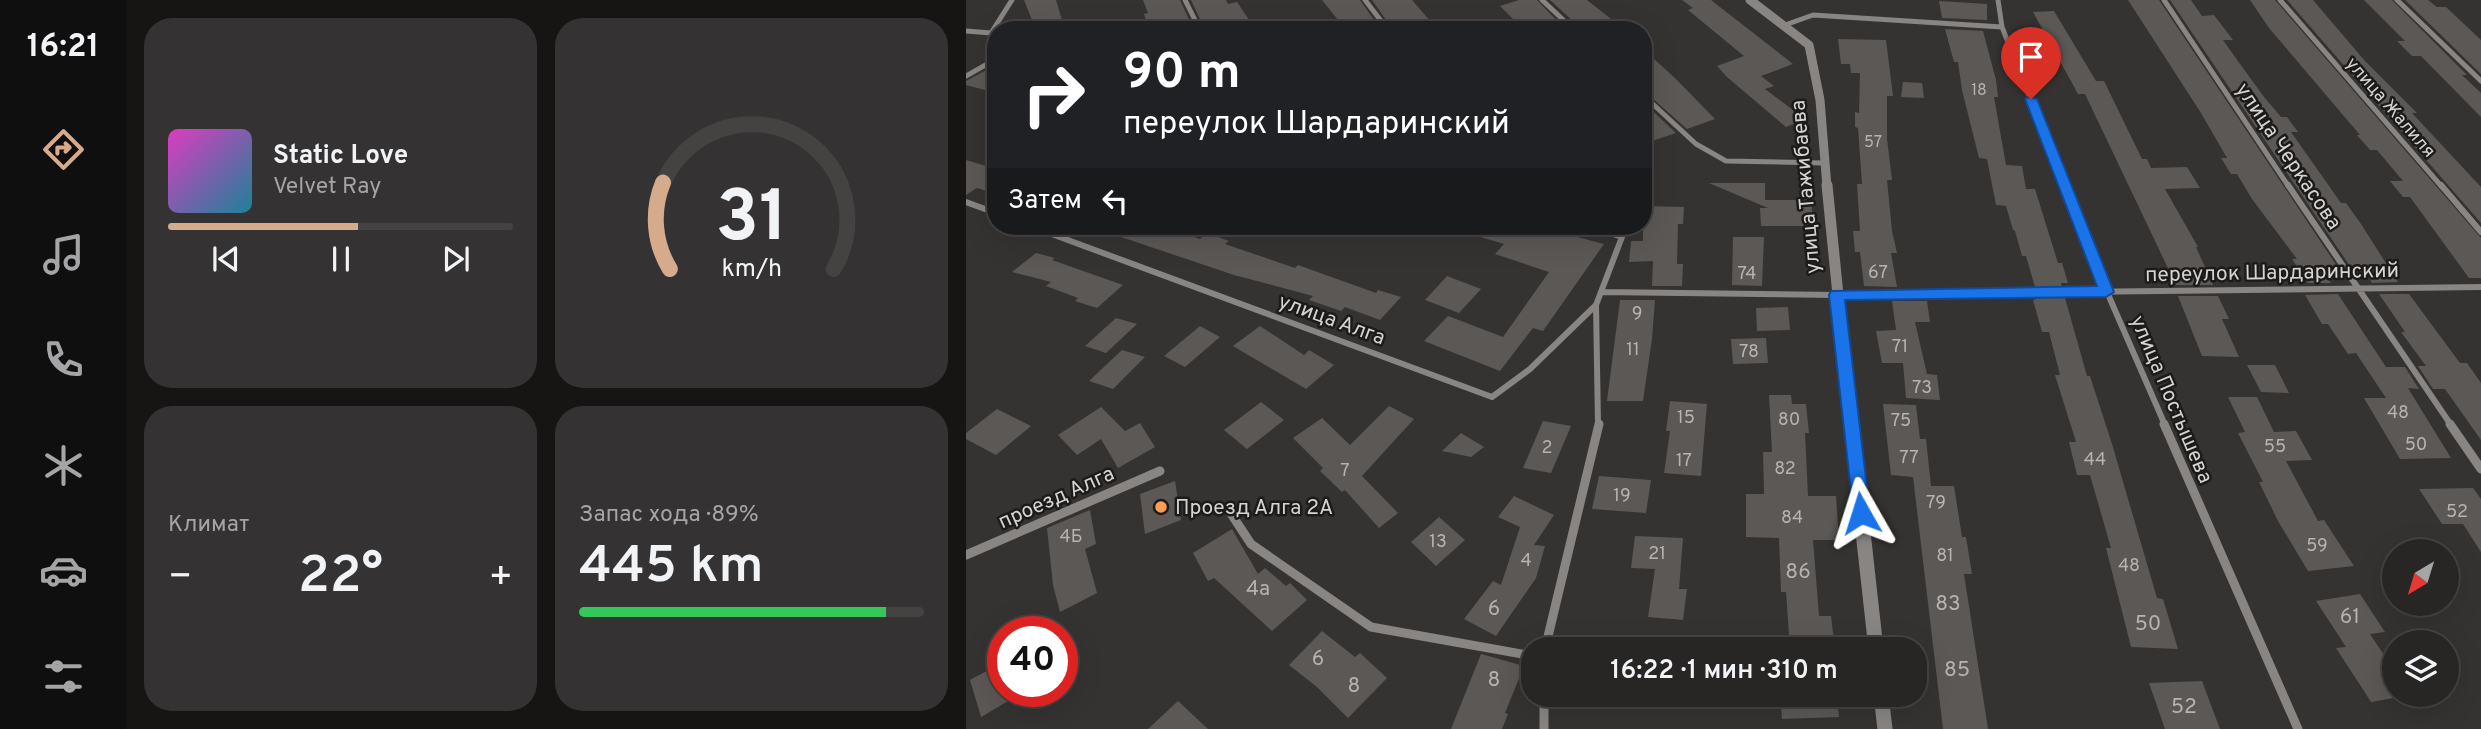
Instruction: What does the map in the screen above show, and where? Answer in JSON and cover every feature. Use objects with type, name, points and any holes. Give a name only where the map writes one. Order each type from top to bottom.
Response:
[{"type":"street","points":[[999,21],[1012,1],[1021,0]]},
{"type":"street","points":[[1185,0],[1196,21]]},
{"type":"street","points":[[1365,0],[1381,21]]},
{"type":"street","points":[[1542,0],[1564,21]]},
{"type":"street","name":"улица Тажибаева","points":[[1750,0],[1809,45],[1820,100],[1836,295],[1875,637]]},
{"type":"street","name":"улица Постышева","points":[[1998,0],[2003,27],[2106,292],[2298,729]]},
{"type":"street","name":"улица Черкасова","points":[[2164,0],[2356,288],[2481,469]]},
{"type":"street","name":"улица Жалиля","points":[[2280,0],[2481,233]]},
{"type":"street","points":[[2397,0],[2481,80]]},
{"type":"street","points":[[1786,25],[1813,15],[2003,27]]},
{"type":"street","points":[[966,31],[987,33]]},
{"type":"street","points":[[966,76],[987,63]]},
{"type":"street","points":[[1652,103],[1696,144],[1726,161],[1824,163]]},
{"type":"street","points":[[966,202],[987,210]]},
{"type":"street","name":"улица Алга","points":[[1054,235],[1492,397],[1530,369],[1596,305]]},
{"type":"street","points":[[1548,637],[1599,422],[1596,305],[1622,237],[1616,235]]},
{"type":"street","name":"переулок Шардаринский","points":[[1601,292],[1836,295],[2481,287]]},
{"type":"street","name":"проезд Алга","points":[[966,555],[1160,471]]},
{"type":"street","points":[[1228,509],[1251,544],[1371,627],[1521,654]]},
{"type":"street","points":[[1544,707],[1544,729]]},
{"type":"street","points":[[1882,707],[1885,729]]},
{"type":"building","points":[[1024,0],[1056,0],[1062,21],[1032,21]]},
{"type":"building","points":[[1143,0],[1180,0],[1190,21],[1146,21],[1144,14],[1148,13]]},
{"type":"building","points":[[1191,0],[1226,0],[1228,4],[1237,2],[1250,21],[1201,21]]},
{"type":"building","points":[[1322,0],[1360,0],[1375,21],[1339,21]]},
{"type":"building","points":[[1372,0],[1412,0],[1430,21],[1387,21]]},
{"type":"building","points":[[1519,0],[1537,0],[1557,21],[1515,21],[1500,6]]},
{"type":"building","points":[[1550,0],[1587,0],[1614,21],[1582,21],[1573,21]]},
{"type":"building","points":[[1682,0],[1711,0],[1793,64],[1761,76],[1774,86],[1765,89],[1805,119],[1786,127],[1727,77],[1717,66],[1744,56],[1688,10],[1693,8]]},
{"type":"building","points":[[2128,0],[2159,0],[2345,278],[2328,278],[2331,283],[2308,283],[2292,259],[2297,259],[2252,199],[2237,174],[2231,174],[2221,158],[2227,158],[2201,113]]},
{"type":"building","points":[[2170,0],[2191,0],[2202,16],[2214,15],[2233,40],[2223,40],[2264,97],[2281,117],[2287,117],[2298,132],[2291,132],[2341,203],[2346,203],[2361,224],[2398,282],[2372,283],[2369,278],[2358,278]]},
{"type":"building","points":[[2250,0],[2275,0],[2481,238],[2481,278],[2469,278],[2410,197],[2403,197],[2390,181],[2403,181],[2377,150],[2370,150],[2357,135],[2360,135],[2269,28]]},
{"type":"building","points":[[2287,0],[2313,0],[2365,61],[2417,113],[2412,113],[2481,187],[2481,223]]},
{"type":"building","points":[[2364,0],[2392,0],[2467,75],[2462,75],[2481,93],[2481,117],[2421,56],[2412,56],[2397,41],[2405,41]]},
{"type":"building","points":[[2405,0],[2428,0],[2437,7],[2446,7],[2481,40],[2481,74]]},
{"type":"building","points":[[1939,1],[1987,4],[1987,20],[1942,18]]},
{"type":"building","points":[[2054,11],[2096,81],[2104,81],[2142,159],[2147,159],[2151,168],[2187,167],[2200,188],[2165,189],[2198,247],[2213,285],[2176,285],[2085,94],[2078,94],[2033,12]]},
{"type":"building","points":[[1945,29],[1983,31],[1996,80],[1998,97],[1994,97],[2006,165],[2022,166],[2026,189],[2035,189],[2058,263],[2062,263],[2068,283],[2061,283],[2062,287],[2035,287],[2006,206],[1996,205],[1987,159],[1979,158],[1958,62],[1954,62]]},
{"type":"building","points":[[1838,39],[1886,40],[1893,96],[1887,96],[1887,139],[1892,180],[1887,180],[1897,253],[1891,253],[1897,287],[1864,286],[1860,252],[1855,252],[1853,231],[1860,231],[1857,184],[1862,184],[1858,128],[1855,127],[1855,112],[1859,113],[1860,73],[1851,73],[1850,64],[1841,64]]},
{"type":"building","points":[[1652,57],[1715,119],[1687,129],[1652,98]]},
{"type":"building","points":[[987,70],[987,91],[966,85],[966,81]]},
{"type":"building","points":[[1903,82],[1922,83],[1924,98],[1901,97]]},
{"type":"building","points":[[1652,110],[1676,133],[1652,141]]},
{"type":"building","points":[[966,160],[987,166],[987,191],[977,188],[966,195]]},
{"type":"building","points":[[1709,183],[1765,183],[1765,200],[1811,202],[1814,226],[1761,226],[1760,208],[1768,208]]},
{"type":"building","points":[[1652,206],[1684,207],[1683,224],[1678,224],[1677,264],[1683,264],[1682,286],[1652,286],[1653,261],[1629,262],[1631,241],[1643,241],[1643,235],[1652,235]]},
{"type":"building","points":[[1188,235],[1200,239],[1205,235],[1212,235],[1229,241],[1225,244],[1295,268],[1298,265],[1376,293],[1378,290],[1401,297],[1380,320],[1345,307],[1341,311],[1309,300],[1313,296],[1234,275],[1118,236]]},
{"type":"building","points":[[1474,235],[1570,235],[1604,244],[1543,331],[1533,328],[1500,371],[1424,341],[1448,316],[1503,337],[1549,272],[1495,254],[1504,244]]},
{"type":"building","points":[[1733,237],[1764,237],[1762,286],[1732,285]]},
{"type":"building","points":[[1036,253],[1123,285],[1097,308],[1075,301],[1078,298],[1046,286],[1051,282],[1012,272]]},
{"type":"building","points":[[1447,276],[1481,289],[1459,313],[1425,300]]},
{"type":"building","points":[[2338,294],[2386,367],[2405,367],[2419,389],[2408,388],[2451,458],[2400,459],[2364,398],[2386,398],[2356,353],[2348,354],[2328,324],[2322,324],[2305,295]]},
{"type":"building","points":[[2379,294],[2409,294],[2460,363],[2467,363],[2481,383],[2481,440],[2445,389],[2433,389],[2418,366],[2426,366],[2401,332],[2405,332]]},
{"type":"building","points":[[2178,296],[2218,296],[2229,319],[2222,319],[2239,357],[2202,356]]},
{"type":"building","points":[[2065,298],[2087,376],[2090,376],[2112,444],[2157,598],[2163,599],[2178,649],[2131,647],[2106,548],[2111,548],[2090,475],[2077,475],[2069,442],[2076,442],[2055,375],[2060,375],[2049,332],[2042,332],[2033,300]]},
{"type":"building","points":[[1620,300],[1655,300],[1643,401],[1607,401]]},
{"type":"building","points":[[1892,301],[1927,301],[1930,322],[1915,322],[1927,374],[1937,375],[1940,400],[1906,398],[1903,363],[1882,363],[1876,331],[1896,330]]},
{"type":"building","points":[[1788,307],[1790,330],[1757,331],[1756,308]]},
{"type":"building","points":[[1116,318],[1137,324],[1106,353],[1085,346]]},
{"type":"building","points":[[1200,326],[1220,337],[1185,367],[1164,356]]},
{"type":"building","points":[[1260,326],[1304,355],[1309,350],[1334,365],[1306,389],[1233,346]]},
{"type":"building","points":[[1766,338],[1768,363],[1733,364],[1731,339]]},
{"type":"building","points":[[1122,350],[1145,357],[1113,389],[1089,381]]},
{"type":"building","points":[[2247,365],[2275,365],[2289,393],[2261,392]]},
{"type":"building","points":[[1769,395],[1791,395],[1792,404],[1806,404],[1809,433],[1805,433],[1808,496],[1836,496],[1839,540],[1813,540],[1819,616],[1831,616],[1834,637],[1789,637],[1786,592],[1781,592],[1779,538],[1746,537],[1746,494],[1764,494],[1763,452],[1772,452]]},
{"type":"building","points":[[2228,397],[2257,397],[2274,432],[2296,431],[2312,460],[2286,461],[2318,521],[2324,520],[2354,566],[2308,571],[2278,521],[2259,482],[2263,482],[2238,433],[2245,432]]},
{"type":"building","points":[[1670,401],[1707,404],[1701,476],[1664,473],[1670,431],[1666,431]]},
{"type":"building","points":[[1261,402],[1284,420],[1247,449],[1224,430]]},
{"type":"building","points":[[1883,404],[1916,405],[1920,439],[1926,439],[1931,486],[1954,486],[1962,537],[1966,537],[1972,574],[1964,574],[1988,729],[1943,729],[1913,477],[1891,475]]},
{"type":"building","points":[[1389,406],[1414,419],[1362,476],[1398,513],[1379,528],[1345,490],[1342,492],[1320,471],[1323,468],[1293,438],[1322,418],[1350,445]]},
{"type":"building","points":[[1101,407],[1125,431],[1140,423],[1155,447],[1118,468],[1101,439],[1077,455],[1058,435]]},
{"type":"building","points":[[997,409],[1031,426],[996,455],[966,439],[966,433]]},
{"type":"building","points":[[1543,421],[1571,426],[1551,473],[1523,468]]},
{"type":"building","points":[[1461,433],[1484,447],[1471,457],[1442,451]]},
{"type":"building","points":[[1599,476],[1651,480],[1646,513],[1592,509]]},
{"type":"building","name":"Проезд Алга 2А","points":[[1175,481],[1181,520],[1145,534],[1140,494]]},
{"type":"building","points":[[2473,488],[2481,499],[2481,552],[2463,524],[2442,524],[2419,489]]},
{"type":"building","points":[[1514,496],[1554,515],[1534,545],[1545,546],[1536,578],[1496,636],[1464,619],[1493,581],[1501,585],[1520,527],[1498,517]]},
{"type":"building","points":[[1090,510],[1096,544],[1085,549],[1097,593],[1060,612],[1053,585],[1047,528]]},
{"type":"building","points":[[1439,517],[1465,540],[1436,566],[1411,542]]},
{"type":"building","points":[[1232,529],[1258,574],[1265,568],[1286,586],[1290,583],[1307,600],[1272,631],[1214,578],[1208,581],[1193,553]]},
{"type":"building","points":[[1635,536],[1683,538],[1679,589],[1687,589],[1683,620],[1648,617],[1655,569],[1631,568]]},
{"type":"building","points":[[2360,594],[2384,630],[2370,634],[2382,652],[2382,700],[2371,702],[2336,648],[2346,647],[2316,601]]},
{"type":"building","points":[[1322,631],[1355,657],[1360,653],[1387,678],[1348,718],[1317,687],[1289,665]]},
{"type":"building","points":[[1481,654],[1521,665],[1521,673],[1505,713],[1508,714],[1502,729],[1451,729]]},
{"type":"building","points":[[987,671],[987,707],[998,707],[981,717],[970,680]]},
{"type":"building","points":[[2202,681],[2220,729],[2165,729],[2149,683]]},
{"type":"building","points":[[1178,701],[1208,729],[1148,729]]},
{"type":"building","points":[[1781,707],[1838,707],[1839,717],[1782,719]]},
{"type":"place","name":"Проезд Алга 2А","points":[[1161,507]]},
{"type":"route","points":[[1861,513],[1836,295],[2106,292],[2031,99]]}]
